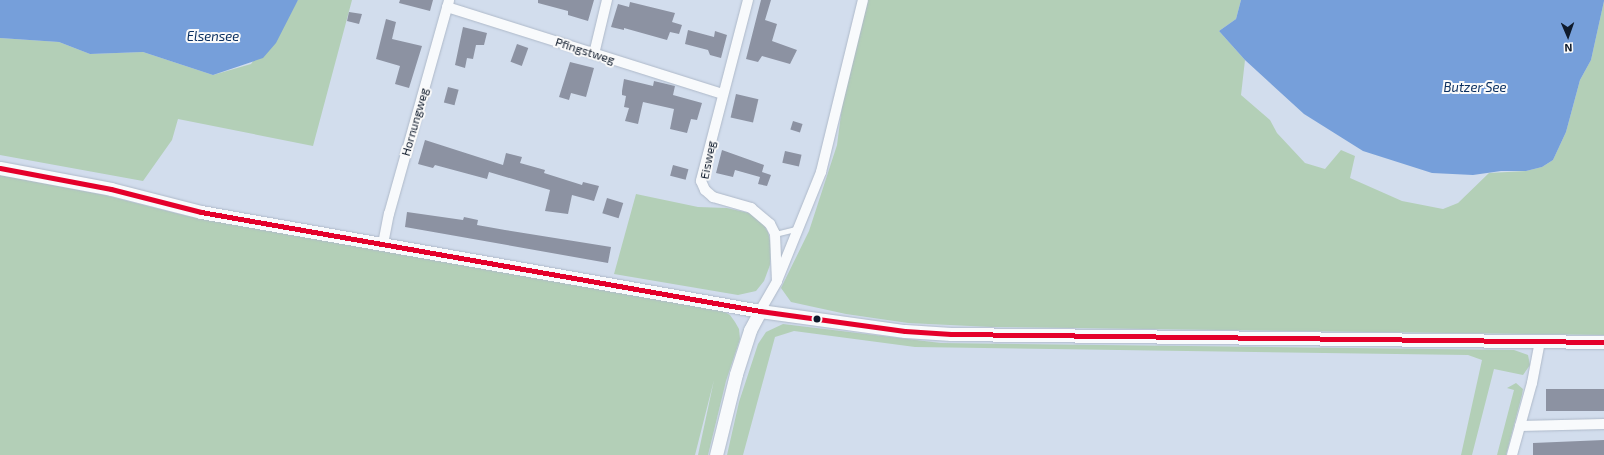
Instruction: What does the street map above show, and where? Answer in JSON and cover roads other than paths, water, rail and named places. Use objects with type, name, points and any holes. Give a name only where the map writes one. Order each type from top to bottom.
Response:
[{"type":"street","points":[[594,54],[607,0]]},
{"type":"street","name":"Eisweg","points":[[748,0],[702,181],[705,190],[713,197],[751,208],[763,216],[775,234]]},
{"type":"street","points":[[716,455],[736,374],[750,330],[777,282],[800,228],[821,172],[863,0]]},
{"type":"street","name":"Pfingstweg","points":[[448,3],[594,54],[723,94]]},
{"type":"street","name":"Hornungweg","points":[[383,244],[389,214],[448,3]]},
{"type":"street","points":[[0,168],[111,189],[201,212],[760,310],[905,331],[951,334],[1604,342]]},
{"type":"street","points":[[775,234],[777,282]]},
{"type":"street","points":[[1512,455],[1540,341]]},
{"type":"street","points":[[1520,426],[1604,424]]},
{"type":"lane","points":[[775,234],[800,228]]},
{"type":"water","name":"Elsensee","points":[[0,0],[298,0],[276,43],[263,58],[213,75],[143,52],[90,54],[59,42],[0,38]]},
{"type":"water","name":"Butzer See","points":[[1241,0],[1604,1],[1591,60],[1580,80],[1566,132],[1553,160],[1542,167],[1526,171],[1501,171],[1473,175],[1432,173],[1363,151],[1304,114],[1245,60],[1219,31],[1236,19]]}]
